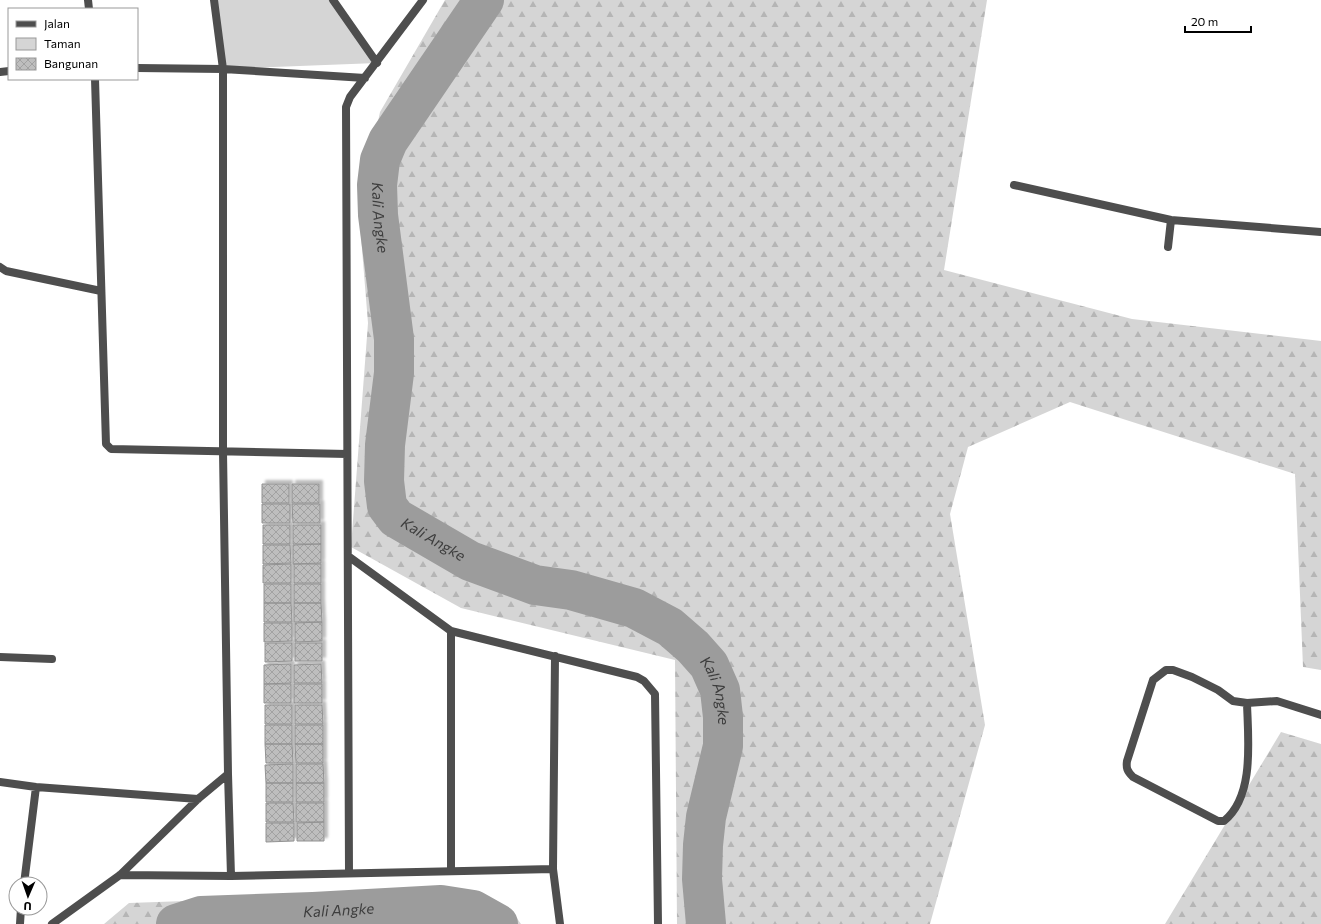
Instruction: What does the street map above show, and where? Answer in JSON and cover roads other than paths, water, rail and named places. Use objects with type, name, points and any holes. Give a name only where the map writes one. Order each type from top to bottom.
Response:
[{"type":"street","points":[[214,0],[223,69],[223,452],[231,876]]},
{"type":"street","points":[[333,0],[377,63]]},
{"type":"street","points":[[349,873],[346,107],[350,97],[423,0]]},
{"type":"street","points":[[138,68],[223,69],[365,78]]},
{"type":"street","points":[[95,80],[106,444],[108,447],[111,449],[348,454]]},
{"type":"street","points":[[1014,185],[1171,220],[1321,232]]},
{"type":"street","points":[[1168,247],[1171,220]]},
{"type":"street","points":[[0,267],[6,271],[102,291]]},
{"type":"street","points":[[348,556],[451,631],[637,677],[644,681],[655,694],[658,924]]},
{"type":"street","points":[[451,631],[452,871]]},
{"type":"street","points":[[554,656],[553,869],[560,924]]},
{"type":"street","points":[[0,657],[52,659]]},
{"type":"street","points":[[1247,702],[1248,769],[1236,808],[1224,821],[1218,821],[1133,777],[1126,768],[1148,694],[1153,680],[1160,672],[1173,670],[1218,690],[1232,701],[1277,701],[1321,714]]},
{"type":"street","points":[[52,924],[120,875],[198,799],[228,774]]},
{"type":"street","points":[[0,782],[36,788],[198,799]]},
{"type":"street","points":[[25,876],[36,788]]},
{"type":"street","points":[[120,875],[231,876],[553,869]]},
{"type":"waterway","name":"Kali Angke","points":[[484,0],[388,141],[380,160],[377,185],[378,215],[394,339],[394,373],[385,445],[384,481],[387,506],[396,518],[470,561],[535,585],[571,590],[634,608],[670,627],[693,647],[709,665],[720,690],[723,717],[723,746],[706,817],[703,845],[702,879],[706,924]]},
{"type":"waterway","name":"Kali Angke","points":[[176,924],[201,916],[441,905],[473,910],[498,924]]}]
